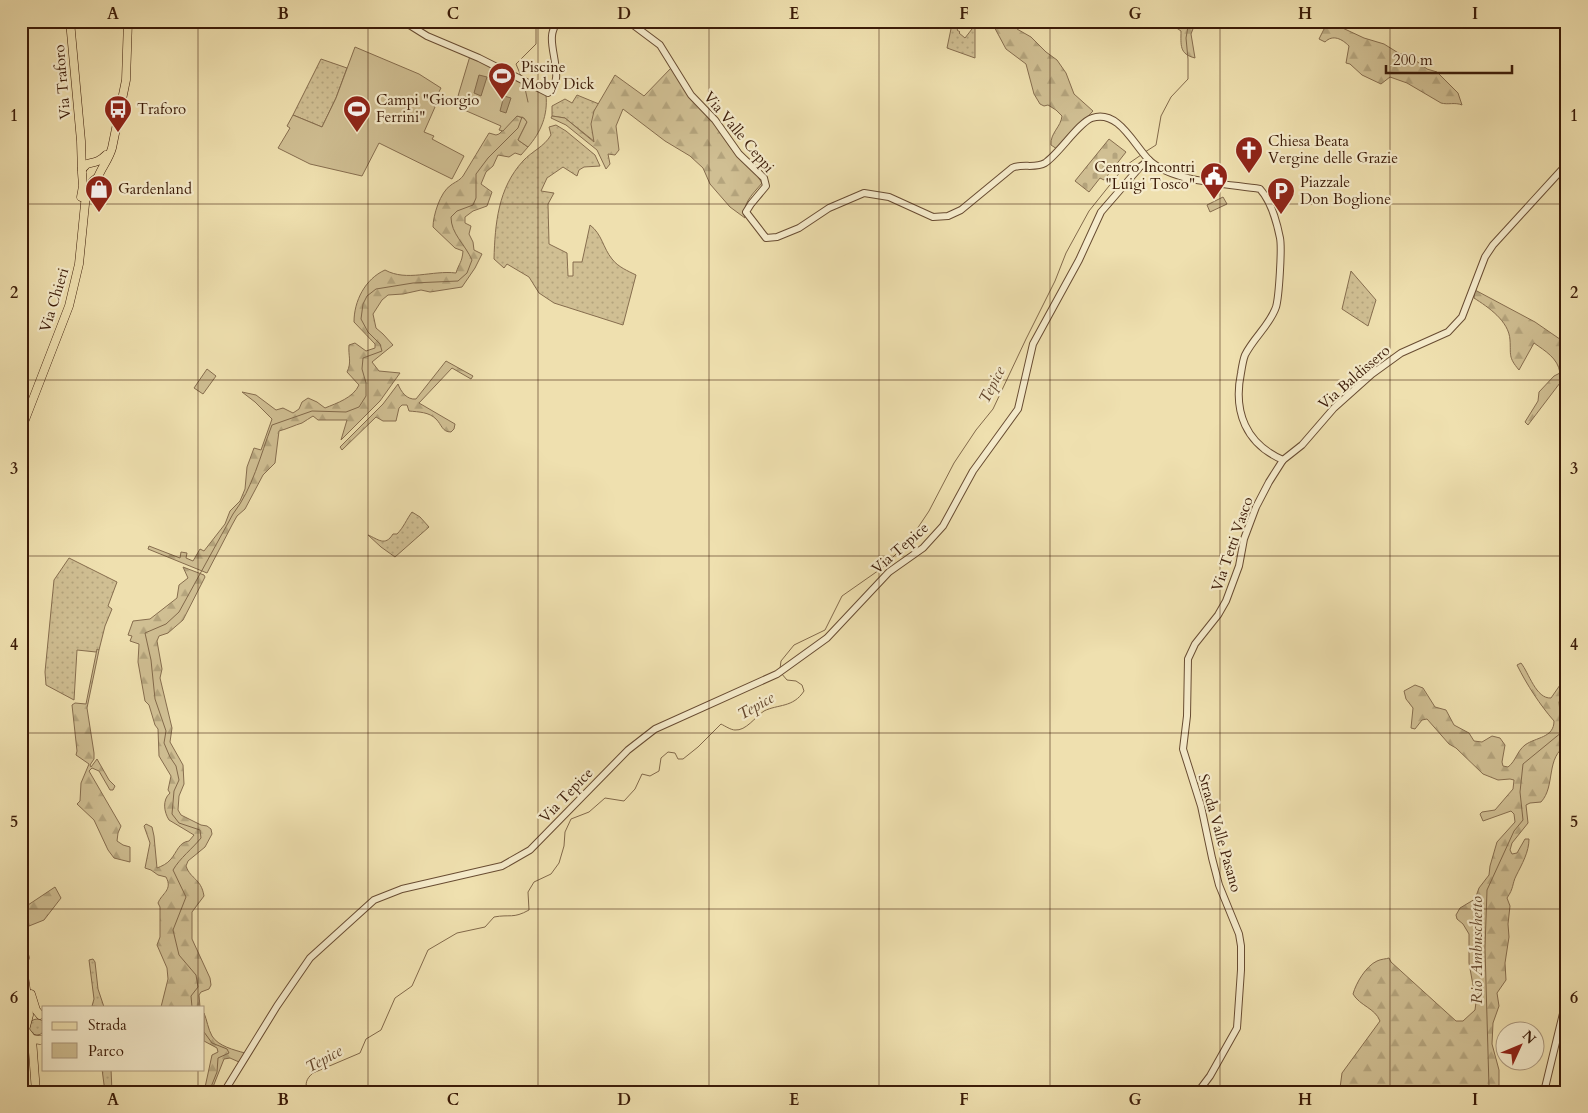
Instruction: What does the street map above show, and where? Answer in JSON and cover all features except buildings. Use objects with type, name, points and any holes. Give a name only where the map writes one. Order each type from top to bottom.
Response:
[{"type":"main road","name":"Via Traforo","points":[[70,21],[83,174]]},
{"type":"main road","points":[[114,137],[107,154],[93,164],[87,164],[83,174],[87,181],[93,181],[98,178],[110,155],[121,109],[126,80],[128,21]]},
{"type":"main road","name":"Via Traforo","points":[[81,141],[86,155],[93,164]]},
{"type":"main road","points":[[93,164],[100,171]]},
{"type":"main road","name":"Via Chieri","points":[[82,231],[83,174]]},
{"type":"main road","name":"Via Chieri","points":[[21,430],[69,306],[79,264],[86,194],[93,181]]},
{"type":"main road","points":[[21,933],[31,997],[42,1016],[28,1019]]},
{"type":"main road","points":[[21,954],[28,1004],[28,1019],[25,1030],[32,1039],[36,1092]]},
{"type":"main road","points":[[32,1039],[42,1040]]},
{"type":"main road","points":[[34,1066],[37,1051],[42,1042]]},
{"type":"street","points":[[403,21],[427,36],[456,47],[548,93],[551,91],[557,68],[552,50],[552,36],[557,21]]},
{"type":"street","name":"Via Valle Ceppi","points":[[628,21],[660,44],[691,95],[715,120],[739,154],[764,178],[766,186],[746,212],[766,238],[777,237],[799,228],[829,208],[864,193],[889,198],[933,217],[948,216],[962,210],[1012,168],[1020,165],[1038,166],[1044,164],[1064,146],[1085,122],[1092,118],[1112,120],[1122,127],[1148,159]]},
{"type":"street","points":[[1148,159],[1160,168],[1176,175],[1260,189],[1264,194],[1276,222],[1281,240],[1276,306],[1269,321],[1244,356],[1238,385],[1238,406],[1242,420],[1255,442],[1272,456],[1283,460]]},
{"type":"street","name":"Via Tepice","points":[[224,1092],[277,1006],[310,958],[374,900],[402,889],[502,866],[530,850],[628,750],[655,729],[777,674],[827,638],[890,572],[923,548],[943,526],[973,471],[1018,409],[1033,344],[1079,260],[1105,205],[1148,159]]},
{"type":"street","name":"Via Baldissero","points":[[1283,460],[1302,444],[1334,408],[1379,368],[1401,353],[1448,332],[1457,324],[1462,317],[1486,257],[1493,245],[1567,164]]},
{"type":"street","name":"Via Tetti Vasco","points":[[1183,749],[1187,716],[1188,659],[1195,644],[1218,615],[1226,600],[1239,566],[1244,539],[1256,508],[1283,460]]},
{"type":"street","name":"Strada Valle Pasano","points":[[1183,749],[1201,806],[1219,885],[1239,934],[1241,946],[1237,1028],[1210,1076],[1198,1092]]},
{"type":"street","points":[[1544,1092],[1567,997]]},
{"type":"green space","points":[[959,21],[957,30],[965,38],[972,29],[967,25],[969,21],[975,21],[975,58],[947,48],[952,24]]},
{"type":"green space","points":[[991,21],[1009,21],[1017,29],[1031,37],[1057,60],[1066,73],[1074,94],[1093,111],[1057,149],[1051,145],[1051,141],[1062,116],[1048,105],[1040,104],[1034,94],[1026,64],[1006,49]]},
{"type":"green space","points":[[1166,21],[1196,21],[1191,34],[1195,58],[1186,54],[1182,48],[1181,31]]},
{"type":"green space","points":[[1334,24],[1364,38],[1384,44],[1400,54],[1407,54],[1427,69],[1437,72],[1458,93],[1462,105],[1441,103],[1407,83],[1390,77],[1381,84],[1362,75],[1350,64],[1346,63],[1349,46],[1346,43],[1337,38],[1331,38],[1325,42],[1319,39],[1324,29]]},
{"type":"green space","name":"Campi \"Giorgio Ferrini\"","points":[[355,47],[419,74],[441,88],[432,105],[435,107],[424,132],[434,136],[432,139],[464,156],[452,179],[379,143],[362,176],[310,164],[278,148],[290,128],[287,126],[293,115],[322,127],[336,98]]},
{"type":"green space","name":"Piscine Moby Dick","points":[[470,56],[546,95],[543,123],[528,147],[518,140],[527,122],[524,118],[517,116],[503,131],[499,130],[501,126],[455,106]]},
{"type":"green space","points":[[321,59],[347,68],[336,98],[322,127],[293,115]]},
{"type":"green space","points":[[671,68],[713,121],[730,147],[762,183],[747,203],[744,213],[745,218],[730,207],[710,184],[703,168],[690,156],[665,141],[623,109],[616,126],[619,150],[615,155],[608,154],[610,164],[606,169],[597,150],[566,125],[551,118],[552,116],[565,118],[594,142],[591,124],[594,111],[615,75],[644,96]]},
{"type":"green space","points":[[577,95],[599,104],[594,111],[595,142],[565,118],[552,116],[552,106],[565,99],[572,103]]},
{"type":"green space","points":[[517,116],[524,118],[527,122],[518,140],[528,147],[521,155],[515,153],[509,157],[498,155],[493,166],[486,172],[481,184],[492,192],[487,206],[473,211],[465,217],[465,223],[471,226],[469,234],[474,250],[482,254],[462,287],[430,292],[421,290],[388,295],[382,300],[373,314],[376,328],[393,345],[372,362],[379,371],[400,373],[380,401],[341,440],[347,420],[318,420],[313,416],[302,423],[279,431],[275,463],[263,475],[245,509],[237,516],[207,573],[148,549],[149,546],[180,558],[181,552],[187,553],[186,558],[193,561],[200,549],[204,551],[225,524],[230,511],[240,501],[245,489],[247,467],[254,448],[261,450],[272,419],[242,392],[256,395],[276,410],[283,408],[293,413],[308,398],[325,408],[344,399],[353,393],[359,385],[347,372],[350,362],[349,345],[355,343],[366,351],[375,348],[375,344],[354,322],[356,306],[366,285],[385,270],[402,275],[456,273],[463,251],[455,248],[433,227],[438,205],[447,188],[463,176],[489,133],[499,134]]},
{"type":"green space","points":[[556,125],[595,155],[600,166],[584,167],[579,170],[577,176],[563,167],[547,178],[541,191],[554,193],[548,204],[549,244],[567,253],[568,276],[573,276],[573,262],[582,262],[590,225],[594,229],[614,262],[636,275],[623,325],[554,303],[539,293],[529,277],[507,264],[504,268],[494,259],[499,207],[508,183],[523,161],[551,135],[549,127]]},
{"type":"green space","points":[[1109,139],[1126,152],[1104,180],[1100,178],[1089,192],[1075,181]]},
{"type":"green space","points":[[1223,197],[1227,204],[1210,212],[1207,205]]},
{"type":"green space","points":[[1351,271],[1376,300],[1368,326],[1342,309]]},
{"type":"green space","points":[[1475,290],[1535,322],[1567,344],[1567,377],[1566,375],[1528,425],[1525,422],[1538,401],[1539,392],[1554,376],[1560,373],[1559,368],[1550,355],[1534,343],[1519,370],[1515,366],[1510,353],[1509,333],[1506,327],[1497,315],[1474,298]]},
{"type":"green space","points":[[446,361],[473,376],[471,379],[452,368],[419,403],[455,424],[451,432],[444,429],[430,415],[409,411],[407,405],[402,405],[399,408],[396,421],[383,421],[376,417],[342,450],[340,447],[383,404],[398,384],[405,395],[416,399]]},
{"type":"green space","points":[[207,369],[216,376],[203,394],[194,388]]},
{"type":"green space","points":[[412,512],[420,517],[429,527],[395,557],[368,535],[381,541],[387,540],[393,534],[397,534]]},
{"type":"green space","points":[[69,558],[117,582],[108,606],[112,609],[105,626],[99,650],[96,652],[77,650],[74,700],[46,685],[45,672],[54,580]]},
{"type":"green space","points":[[183,567],[205,577],[183,620],[168,633],[159,636],[157,641],[162,669],[160,678],[172,728],[170,742],[183,765],[184,784],[179,796],[178,810],[181,815],[207,826],[211,829],[212,834],[205,847],[188,861],[186,866],[203,890],[204,896],[192,912],[192,939],[210,978],[211,985],[209,989],[201,992],[199,995],[200,1006],[161,1006],[168,979],[167,968],[157,945],[160,937],[160,907],[158,903],[168,888],[168,881],[166,877],[145,868],[150,843],[144,826],[146,824],[152,827],[157,868],[168,862],[180,845],[189,841],[194,835],[169,820],[166,813],[165,803],[170,793],[168,790],[171,776],[159,756],[158,729],[149,705],[145,701],[138,662],[139,644],[130,641],[132,636],[128,635],[133,621],[150,619],[177,598],[179,585],[188,578]]},
{"type":"green space","points":[[97,649],[99,650],[87,708],[94,753],[94,759],[90,765],[91,767],[97,759],[109,780],[115,786],[113,790],[110,790],[99,771],[92,768],[89,771],[121,826],[117,841],[130,847],[130,862],[114,858],[108,850],[94,820],[77,804],[80,801],[81,783],[89,764],[76,755],[72,705],[75,703],[86,704]]},
{"type":"green space","points":[[1521,663],[1537,690],[1546,697],[1551,698],[1567,670],[1567,745],[1560,750],[1553,764],[1546,795],[1541,802],[1526,805],[1528,823],[1512,843],[1510,850],[1512,854],[1517,853],[1525,839],[1529,839],[1525,858],[1507,898],[1510,906],[1509,937],[1505,963],[1506,980],[1497,993],[1499,1006],[1493,1023],[1492,1044],[1496,1059],[1496,1070],[1499,1070],[1499,1092],[1343,1092],[1340,1088],[1342,1073],[1380,1021],[1375,1013],[1353,994],[1362,975],[1373,963],[1389,958],[1391,962],[1456,1021],[1463,1021],[1475,1010],[1476,1002],[1469,963],[1469,934],[1456,915],[1460,908],[1475,899],[1479,888],[1489,875],[1497,842],[1515,822],[1514,814],[1511,811],[1483,821],[1480,814],[1495,810],[1513,789],[1514,780],[1498,780],[1483,774],[1456,748],[1449,744],[1427,719],[1422,720],[1415,729],[1411,728],[1413,708],[1406,699],[1404,691],[1415,685],[1423,688],[1435,707],[1446,710],[1454,725],[1469,733],[1474,741],[1482,742],[1492,736],[1500,738],[1505,745],[1503,766],[1508,767],[1525,745],[1551,731],[1554,721],[1539,702],[1517,665]]},
{"type":"green space","points":[[55,887],[61,898],[44,920],[29,926],[28,919],[22,909]]},
{"type":"green space","points":[[93,959],[95,962],[98,989],[104,1006],[92,1006],[94,999],[89,960]]},
{"type":"green space","points":[[205,1016],[211,1033],[218,1042],[245,1053],[239,1062],[230,1058],[224,1059],[211,1092],[204,1092],[212,1055],[218,1052],[217,1048],[205,1042]]},
{"type":"green space","points":[[34,1019],[42,1020],[42,1034],[34,1035],[29,1030],[29,1024]]},
{"type":"green space","points":[[102,1070],[111,1070],[112,1092],[105,1092]]},
{"type":"shaded area","points":[[479,75],[487,77],[481,96],[474,93]]},
{"type":"shaded area","points":[[504,96],[511,98],[506,113],[500,111]]},
{"type":"waterway","points":[[521,76],[516,64],[536,44],[536,21]]},
{"type":"waterway","name":"Tepice","points":[[1145,152],[1156,145],[1161,116],[1171,97],[1188,79],[1186,38],[1189,21]]},
{"type":"waterway","points":[[524,84],[528,102]]},
{"type":"waterway","points":[[192,1006],[191,996],[198,987],[196,975],[179,955],[173,930],[186,897],[173,870],[201,838],[200,830],[179,823],[172,814],[174,791],[179,780],[176,766],[164,743],[166,731],[155,699],[151,660],[145,633],[166,624],[179,612],[246,493],[272,425],[312,411],[346,412],[359,407],[366,396],[366,383],[362,369],[363,358],[382,351],[380,344],[368,332],[361,319],[363,304],[367,296],[376,289],[413,283],[458,281],[467,273],[472,260],[453,229],[451,217],[457,211],[473,205],[476,198],[476,174],[488,158],[518,128],[522,117]]},
{"type":"waterway","name":"Tepice","points":[[780,669],[781,661],[794,645],[825,630],[842,596],[882,568],[909,541],[929,511],[954,463],[993,409],[1055,281],[1066,253],[1089,211],[1125,166],[1141,155]]},
{"type":"waterway","name":"Tepice","points":[[307,1092],[307,1081],[313,1073],[360,1053],[366,1039],[381,1030],[395,998],[412,986],[428,950],[457,933],[485,927],[494,917],[515,915],[529,910],[528,892],[534,882],[551,874],[559,863],[564,846],[565,832],[571,819],[589,812],[605,798],[624,801],[635,789],[642,774],[650,776],[659,771],[661,758],[668,752],[675,753],[678,759],[683,759],[721,724],[739,730],[747,726],[764,711],[790,703],[800,696],[804,691],[802,685],[796,681],[787,680],[781,673]]},
{"type":"waterway","name":"Rio Ambuschetto","points":[[1491,1092],[1489,1087],[1485,948],[1487,890],[1514,831],[1523,820],[1520,792],[1523,764],[1562,732],[1559,702],[1567,688]]},
{"type":"waterway","points":[[205,1033],[212,1043],[227,1049],[229,1053],[218,1058],[217,1072],[209,1092]]},
{"type":"place","name":"Piscine Moby Dick","points":[[502,100]]},
{"type":"place","name":"Traforo","points":[[118,133]]},
{"type":"place","name":"Campi \"Giorgio Ferrini\"","points":[[357,133]]},
{"type":"place","name":"Chiesa Beata Vergine delle Grazie","points":[[1249,174]]},
{"type":"place","name":"Centro Incontri \"Luigi Tosco\"","points":[[1214,200]]},
{"type":"place","name":"Gardenland","points":[[99,213]]},
{"type":"place","name":"Piazzale Don Boglione","points":[[1281,215]]}]
